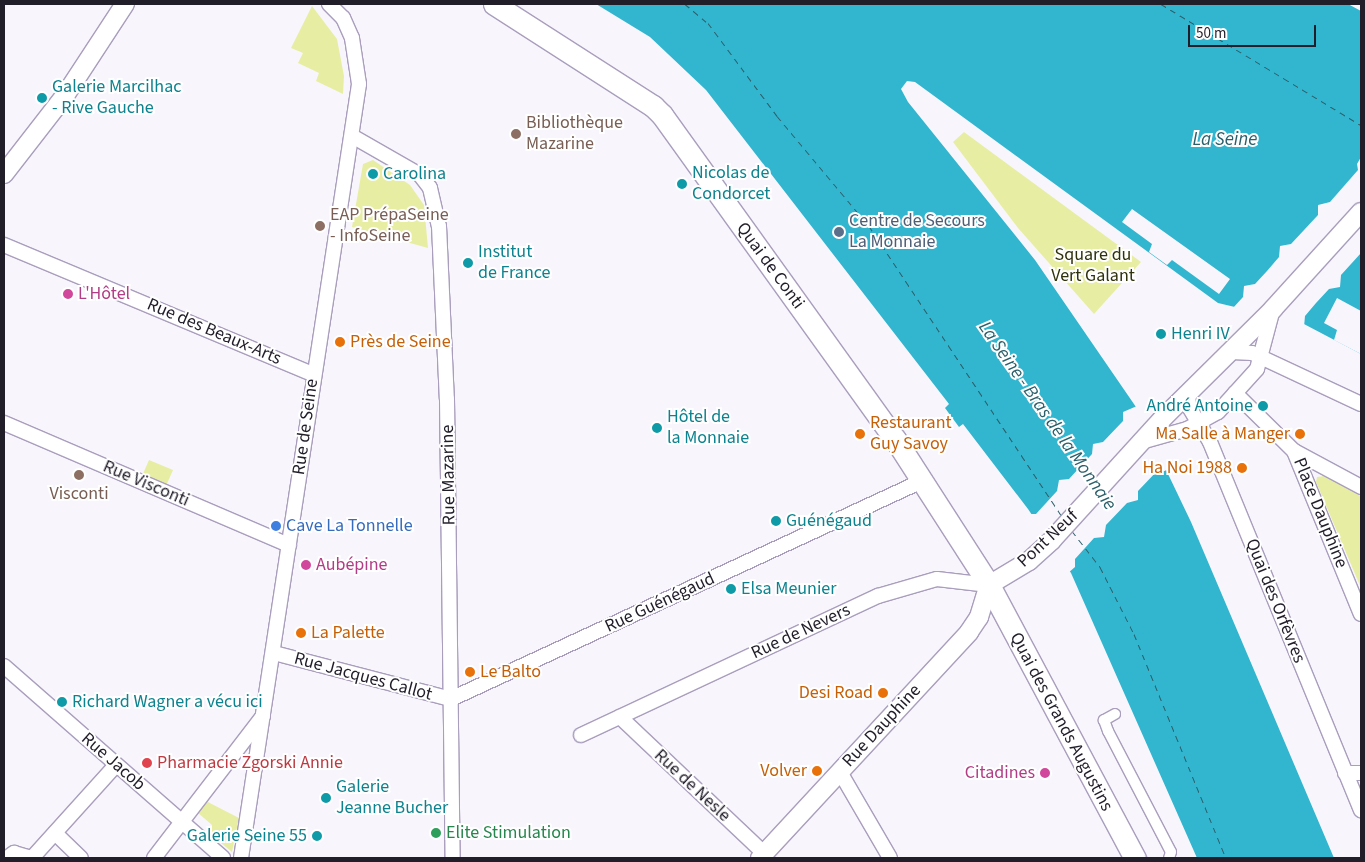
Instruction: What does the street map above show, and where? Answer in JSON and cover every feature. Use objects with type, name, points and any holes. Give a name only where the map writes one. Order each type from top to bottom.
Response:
[{"type":"main road","name":"Quai de Conti","points":[[494,4],[653,106],[662,115],[922,481],[989,585]]},
{"type":"main road","name":"Quai des Grands Augustins","points":[[989,585],[1135,858]]},
{"type":"street","points":[[4,174],[66,94],[125,4]]},
{"type":"street","name":"Rue de Seine","points":[[241,858],[274,654],[313,374],[359,84],[357,56],[343,18],[330,4]]},
{"type":"street","name":"Rue Mazarine","points":[[352,136],[420,175],[430,188],[436,206],[448,399],[452,858]]},
{"type":"street","points":[[1141,442],[1175,434],[1199,424],[1214,415],[1257,369],[1274,309],[1361,212]]},
{"type":"street","name":"Rue des Beaux-Arts","points":[[4,245],[313,374]]},
{"type":"street","name":"Pont Neuf","points":[[989,585],[1022,566],[1052,540],[1164,417],[1274,309]]},
{"type":"street","points":[[1232,352],[1243,350],[1261,357],[1361,404]]},
{"type":"street","name":"Quai des Orfèvres","points":[[1188,393],[1189,407],[1210,442],[1361,810]]},
{"type":"street","points":[[1235,393],[1294,451]]},
{"type":"street","name":"Rue Visconti","points":[[4,423],[289,545]]},
{"type":"street","name":"Place Dauphine","points":[[1294,451],[1361,487]]},
{"type":"street","name":"Place Dauphine","points":[[1294,451],[1361,614]]},
{"type":"street","name":"Rue Guénégaud","points":[[451,700],[922,481]]},
{"type":"street","name":"Rue de Nevers","points":[[581,735],[878,596],[937,579],[989,585]]},
{"type":"street","name":"Rue Dauphine","points":[[762,856],[969,632],[979,617],[989,585]]},
{"type":"street","name":"Rue Jacques Callot","points":[[274,654],[451,700]]},
{"type":"street","name":"Rue Jacob","points":[[4,666],[223,858]]},
{"type":"street","points":[[154,858],[264,714]]},
{"type":"street","points":[[1115,714],[1104,720],[1108,731],[1171,852],[1169,858]]},
{"type":"street","name":"Rue de Nesle","points":[[620,717],[762,856]]},
{"type":"street","points":[[7,858],[14,853],[32,858],[116,765]]},
{"type":"street","points":[[840,772],[890,858]]},
{"type":"street","points":[[1345,773],[1361,772]]},
{"type":"street","points":[[55,833],[81,858]]},
{"type":"green space","points":[[312,6],[337,39],[344,76],[343,94],[316,81],[319,73],[298,63],[303,53],[291,48]]},
{"type":"green space","name":"Square du Vert Galant","points":[[964,132],[1141,262],[1094,314],[1018,228],[953,142]]},
{"type":"green space","points":[[373,160],[410,185],[424,205],[428,248],[352,227],[363,164]]},
{"type":"green space","points":[[149,460],[173,470],[166,486],[142,476]]},
{"type":"green space","points":[[1324,476],[1361,496],[1361,588],[1316,482],[1317,477]]},
{"type":"green space","points":[[204,800],[239,818],[232,852],[210,834],[212,825],[197,812]]},
{"type":"water","name":"La Seine","points":[[596,4],[1348,4],[1361,11],[1361,354],[1302,323],[1218,303],[915,82],[907,81],[901,89],[908,102],[1035,260],[1136,407],[1191,522],[1334,858],[1197,858],[1071,573],[1028,509],[963,424],[959,427],[945,408],[949,404],[706,90],[650,37]]},
{"type":"pier","points":[[1361,157],[1361,253],[1341,275],[1340,287],[1329,289],[1316,303],[1305,316],[1304,327],[1233,308],[1243,297],[1244,286],[1255,284],[1279,257],[1280,246],[1291,244],[1318,215],[1318,205],[1330,202],[1358,170],[1357,164]]},
{"type":"pier","points":[[1132,209],[1230,279],[1219,294],[1172,260],[1167,265],[1149,252],[1152,244],[1122,222]]},
{"type":"pier","points":[[1337,298],[1361,311],[1361,354],[1334,340],[1337,330],[1324,323]]},
{"type":"pier","points":[[1137,406],[1169,467],[1165,471],[1158,470],[1138,491],[1138,500],[1127,503],[1106,525],[1104,537],[1094,538],[1075,559],[1075,567],[1068,573],[1028,514],[1036,514],[1057,491],[1059,480],[1069,479],[1092,454],[1093,444],[1103,442],[1123,421],[1123,412]]},
{"type":"ferry route","points":[[685,4],[708,23],[777,116],[869,226],[1062,517]]},
{"type":"ferry route","points":[[1161,4],[1361,125]]},
{"type":"ferry route","points":[[1072,531],[1100,567],[1134,634],[1226,858]]},
{"type":"place","name":"Galerie Marcilhac - Rive Gauche","points":[[42,98]]},
{"type":"place","name":"Bibliothèque Mazarine","points":[[516,134]]},
{"type":"place","name":"Carolina","points":[[373,174]]},
{"type":"place","name":"Nicolas de Condorcet","points":[[682,184]]},
{"type":"place","name":"EAP PrépaSeine - InfoSeine","points":[[320,226]]},
{"type":"place","name":"Centre de Secours La Monnaie","points":[[839,232]]},
{"type":"place","name":"Institut de France","points":[[468,263]]},
{"type":"place","name":"L'Hôtel","points":[[68,294]]},
{"type":"place","name":"Henri IV","points":[[1161,334]]},
{"type":"place","name":"Près de Seine","points":[[340,342]]},
{"type":"place","name":"André Antoine","points":[[1263,406]]},
{"type":"place","name":"Hôtel de la Monnaie","points":[[657,428]]},
{"type":"place","name":"Restaurant Guy Savoy","points":[[860,434]]},
{"type":"place","name":"Ma Salle à Manger","points":[[1300,434]]},
{"type":"place","name":"Ha Noi 1988","points":[[1242,468]]},
{"type":"place","name":"Visconti","points":[[79,475]]},
{"type":"place","name":"Guénégaud","points":[[776,521]]},
{"type":"place","name":"Cave La Tonnelle","points":[[276,526]]},
{"type":"place","name":"Aubépine","points":[[306,565]]},
{"type":"place","name":"Elsa Meunier","points":[[731,589]]},
{"type":"place","name":"La Palette","points":[[301,633]]},
{"type":"place","name":"Le Balto","points":[[470,672]]},
{"type":"place","name":"Desi Road","points":[[883,693]]},
{"type":"place","name":"Richard Wagner a vécu ici","points":[[62,702]]},
{"type":"place","name":"Pharmacie Zgorski Annie","points":[[147,763]]},
{"type":"place","name":"Volver","points":[[817,771]]},
{"type":"place","name":"Citadines","points":[[1045,773]]},
{"type":"place","name":"Galerie Jeanne Bucher","points":[[326,798]]},
{"type":"place","name":"Elite Stimulation","points":[[436,833]]},
{"type":"place","name":"Galerie Seine 55","points":[[317,836]]},
{"type":"water label","name":"La Seine - Bras de la Monnaie","points":[[1047,416]]}]
